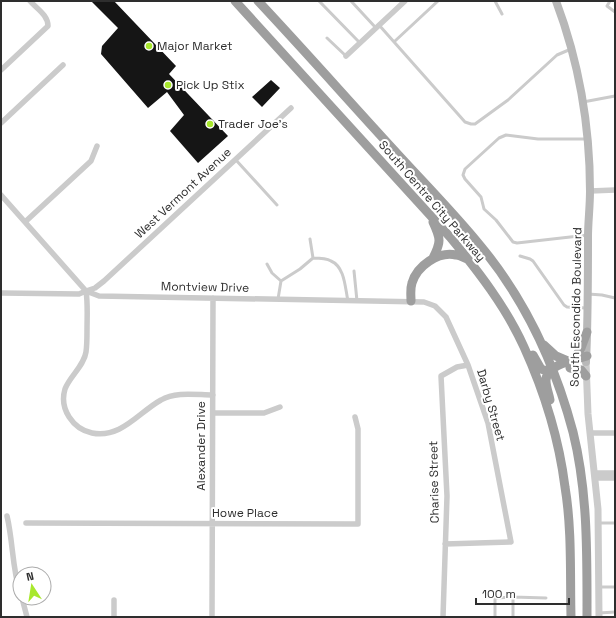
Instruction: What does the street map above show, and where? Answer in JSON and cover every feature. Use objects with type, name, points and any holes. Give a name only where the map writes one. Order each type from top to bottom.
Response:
[{"type":"highway","name":"South Centre City Parkway","points":[[235,1],[469,260],[497,299],[519,338],[537,378],[551,419],[566,487],[571,616]]},
{"type":"highway","name":"South Centre City Parkway","points":[[258,1],[480,244],[512,289],[540,341],[573,433],[582,485],[587,542],[588,614]]},
{"type":"highway","points":[[429,214],[440,243],[433,258]]},
{"type":"highway","points":[[411,301],[411,287],[414,277],[420,268],[433,258],[447,254],[455,254],[469,260]]},
{"type":"highway","points":[[571,363],[581,348],[587,332]]},
{"type":"highway","points":[[519,338],[526,340],[541,369],[551,371],[586,359]]},
{"type":"highway","points":[[540,341],[556,356],[571,363],[581,370],[586,376]]},
{"type":"highway","points":[[551,371],[546,379],[546,382],[556,423],[558,447]]},
{"type":"main road","name":"South Escondido Boulevard","points":[[556,1],[572,49],[583,102],[587,139],[590,191],[586,359]]},
{"type":"street","points":[[1,70],[48,26],[48,21],[45,16],[30,1]]},
{"type":"street","points":[[346,56],[405,1]]},
{"type":"street","points":[[1,123],[63,65]]},
{"type":"street","name":"West Vermont Avenue","points":[[86,291],[95,288],[104,281],[292,108]]},
{"type":"street","points":[[25,222],[91,161],[97,146]]},
{"type":"street","points":[[590,191],[615,190]]},
{"type":"street","points":[[1,195],[86,291],[88,300],[86,353],[83,361],[65,389],[64,397],[66,411],[72,423],[85,431],[94,434],[114,432],[130,423],[162,399],[181,395],[212,395]]},
{"type":"street","name":"Montview Drive","points":[[1,293],[79,294],[86,291],[99,296],[411,301]]},
{"type":"street","name":"Alexander Drive","points":[[212,617],[213,298]]},
{"type":"street","name":"Darby Street","points":[[411,301],[424,302],[435,306],[446,317],[468,364],[488,422],[511,542],[445,544]]},
{"type":"street","name":"South Escondido Boulevard","points":[[586,359],[590,433],[598,523],[599,615]]},
{"type":"street","name":"Charise Street","points":[[443,617],[447,496],[441,376],[457,367],[468,364]]},
{"type":"street","points":[[213,413],[264,413],[280,408]]},
{"type":"street","name":"Howe Place","points":[[26,523],[358,524],[358,429],[355,417]]},
{"type":"street","points":[[590,433],[615,433]]},
{"type":"street","points":[[595,476],[615,473]]},
{"type":"street","points":[[595,476],[615,478]]},
{"type":"street","points":[[7,516],[12,542],[14,566]]},
{"type":"street","points":[[114,600],[114,617]]},
{"type":"street","points":[[24,606],[27,617]]},
{"type":"lane","points":[[319,1],[360,43]]},
{"type":"lane","points":[[351,1],[377,27],[395,41],[465,122],[471,124],[475,124],[508,100],[554,58],[566,50],[572,49]]},
{"type":"lane","points":[[395,41],[438,1]]},
{"type":"lane","points":[[495,1],[502,14]]},
{"type":"lane","points":[[610,1],[607,6],[615,12]]},
{"type":"lane","points":[[327,38],[346,56]]},
{"type":"lane","points":[[583,102],[615,96]]},
{"type":"lane","points":[[587,139],[538,139],[506,135],[499,138],[465,169],[463,175],[481,197],[484,210],[496,220],[513,242],[517,243],[588,235]]},
{"type":"lane","points":[[236,159],[277,205]]},
{"type":"lane","points":[[310,239],[313,258]]},
{"type":"lane","points":[[520,256],[533,261],[564,305],[587,308]]},
{"type":"lane","points":[[278,299],[281,281],[300,269],[313,258],[330,260],[336,263],[343,278],[348,301]]},
{"type":"lane","points":[[267,264],[272,273],[281,281]]},
{"type":"lane","points":[[354,271],[357,301]]},
{"type":"lane","points":[[588,294],[615,298]]},
{"type":"lane","points":[[598,523],[615,523]]},
{"type":"lane","points":[[598,587],[615,588]]},
{"type":"lane","points":[[513,597],[513,617]]},
{"type":"lane","points":[[495,617],[495,598],[546,598]]},
{"type":"lane","points":[[599,615],[615,612]]},
{"type":"building","points":[[91,1],[114,1],[176,66],[169,74],[228,136],[198,163],[170,131],[184,115],[167,92],[148,108],[101,54],[102,46],[118,28]]},
{"type":"building","points":[[271,80],[280,88],[262,107],[252,97]]},
{"type":"place","name":"Major Market","points":[[149,46]]},
{"type":"place","name":"Pick Up Stix","points":[[168,85]]},
{"type":"place","name":"Trader Joe's","points":[[210,124]]}]
